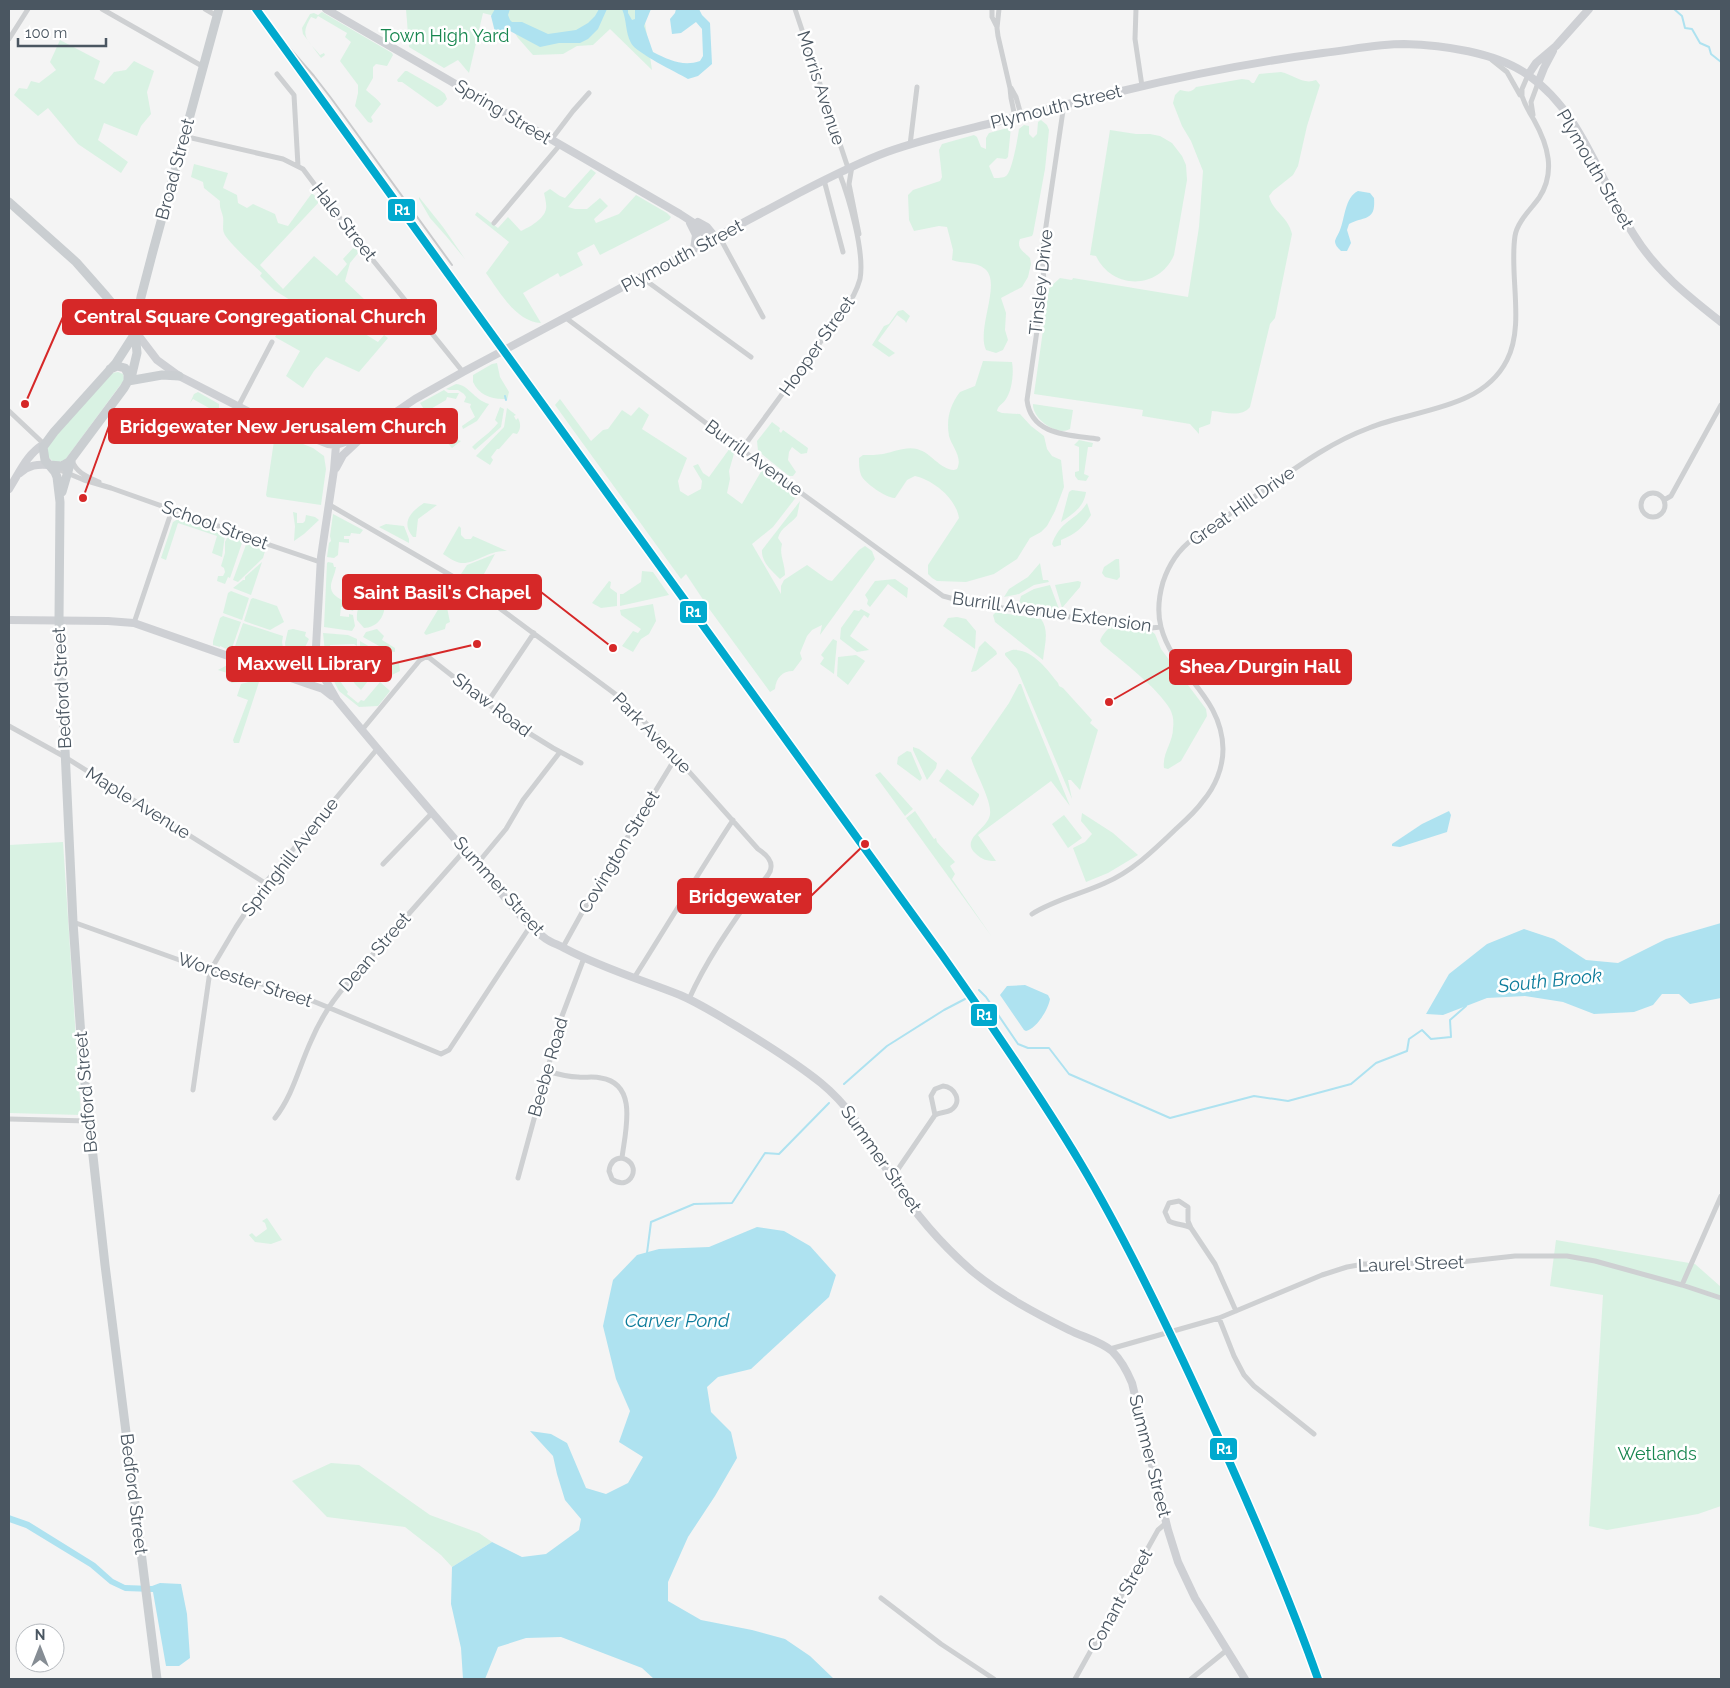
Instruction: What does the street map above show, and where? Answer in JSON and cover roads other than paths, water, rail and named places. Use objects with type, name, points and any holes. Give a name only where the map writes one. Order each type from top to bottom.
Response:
[{"type":"main road","name":"Spring Street","points":[[326,9],[560,146],[683,216],[703,224],[715,238]]},
{"type":"main road","points":[[1528,75],[1540,59],[1556,46],[1589,9]]},
{"type":"main road","name":"Broad Street","points":[[135,331],[141,297],[218,12]]},
{"type":"main road","name":"Plymouth Street","points":[[336,445],[351,441],[366,433],[415,399],[463,372],[850,167],[910,145],[1064,104],[1142,86],[1257,62],[1385,46],[1435,46],[1488,56],[1504,62],[1528,75],[1538,83],[1556,101],[1574,126],[1627,225],[1649,257],[1677,286],[1721,322]]},
{"type":"main road","points":[[1538,83],[1545,64],[1556,46]]},
{"type":"main road","points":[[9,202],[76,262],[105,294],[154,356],[179,376],[270,422],[324,443],[336,445]]},
{"type":"main road","points":[[683,216],[695,231],[694,249]]},
{"type":"main road","points":[[9,489],[27,458],[44,444],[110,369],[123,353],[135,331]]},
{"type":"main road","name":"Bedford Street","points":[[60,502],[72,459],[128,381],[136,360],[135,331]]},
{"type":"main road","points":[[110,369],[117,366],[125,368],[128,374],[128,381],[162,375],[179,376]]},
{"type":"main road","name":"Summer Street","points":[[332,480],[343,455],[366,433]]},
{"type":"main road","name":"Bedford Street","points":[[44,444],[46,463],[57,477],[60,502],[59,620],[65,757],[73,922],[88,1120],[105,1270],[157,1679]]},
{"type":"main road","name":"Summer Street","points":[[308,684],[314,670],[320,562],[336,445]]},
{"type":"main road","points":[[18,474],[38,464],[50,466],[65,465],[72,459]]},
{"type":"main road","points":[[9,620],[134,623],[323,689],[337,700]]},
{"type":"main road","name":"Summer Street","points":[[316,647],[322,674],[337,700],[464,850],[545,938],[584,958],[689,999],[786,1057],[836,1096],[860,1124],[892,1178],[928,1225],[962,1262],[980,1277],[1037,1313],[1110,1349],[1123,1364],[1132,1383],[1166,1523],[1185,1580],[1245,1679]]},
{"type":"street","points":[[9,40],[28,9]]},
{"type":"street","points":[[102,9],[202,66]]},
{"type":"street","points":[[205,9],[218,12]]},
{"type":"street","name":"Morris Avenue","points":[[795,9],[850,167]]},
{"type":"street","points":[[992,9],[992,17],[997,28],[1010,88],[1010,98],[1018,116]]},
{"type":"street","points":[[997,28],[999,9]]},
{"type":"street","points":[[1136,9],[1135,39],[1142,86]]},
{"type":"street","name":"Great Hill Drive","points":[[1032,914],[1048,905],[1104,884],[1127,871],[1161,844],[1190,816],[1213,787],[1223,756],[1223,739],[1220,723],[1203,693],[1175,656],[1161,627],[1159,607],[1164,578],[1174,559],[1189,542],[1327,448],[1378,424],[1468,397],[1484,388],[1500,372],[1507,360],[1514,341],[1513,261],[1516,231],[1544,189],[1549,174],[1547,150],[1534,120],[1511,77],[1488,56]]},
{"type":"street","points":[[277,74],[294,95],[298,166]]},
{"type":"street","points":[[1525,106],[1521,91],[1528,75]]},
{"type":"street","name":"Great Hill Drive","points":[[1534,120],[1531,102],[1538,83]]},
{"type":"street","points":[[910,145],[917,87]]},
{"type":"street","points":[[551,140],[588,93]]},
{"type":"street","name":"Tinsley Drive","points":[[1064,104],[1042,253],[1044,282],[1027,400],[1030,414],[1044,428],[1054,432],[1098,439]]},
{"type":"street","name":"Hale Street","points":[[183,136],[283,159],[303,169],[351,233],[463,372]]},
{"type":"street","points":[[494,224],[560,146]]},
{"type":"street","points":[[850,167],[849,184],[858,226],[860,254]]},
{"type":"street","name":"Hooper Street","points":[[745,451],[744,447],[747,442],[850,302],[860,278],[860,254],[856,233],[839,172]]},
{"type":"street","points":[[824,180],[843,252]]},
{"type":"street","points":[[715,238],[763,317]]},
{"type":"street","points":[[641,277],[751,357]]},
{"type":"street","name":"Burrill Avenue","points":[[566,318],[943,596]]},
{"type":"street","points":[[238,407],[272,342]]},
{"type":"street","points":[[1664,500],[1672,495],[1721,405]]},
{"type":"street","points":[[9,411],[44,444]]},
{"type":"street","name":"School Street","points":[[72,459],[78,471],[111,488]]},
{"type":"street","name":"School Street","points":[[50,466],[84,480],[320,562]]},
{"type":"street","points":[[1648,494],[1658,494],[1664,500],[1664,508],[1658,516],[1649,516],[1642,509],[1642,499],[1648,494]]},
{"type":"street","name":"Park Avenue","points":[[328,504],[471,586],[629,705],[768,858],[771,863],[771,869],[710,958],[689,999]]},
{"type":"street","points":[[134,623],[172,510]]},
{"type":"street","name":"Burrill Avenue Extension","points":[[943,596],[969,604],[1152,628],[1161,627]]},
{"type":"street","points":[[487,703],[534,633]]},
{"type":"street","name":"Shaw Road","points":[[362,730],[420,660],[426,656],[521,728],[581,763]]},
{"type":"street","name":"Maple Avenue","points":[[9,726],[65,757],[265,883]]},
{"type":"street","name":"Springhill Avenue","points":[[193,1090],[210,971],[265,883],[378,748]]},
{"type":"street","points":[[477,864],[506,829],[523,800],[560,752]]},
{"type":"street","name":"Covington Street","points":[[563,947],[676,757]]},
{"type":"street","points":[[384,864],[433,812]]},
{"type":"street","points":[[634,978],[733,820]]},
{"type":"street","name":"Dean Street","points":[[274,1118],[288,1100],[310,1041],[328,1008],[464,850]]},
{"type":"street","name":"Worcester Street","points":[[73,922],[210,971],[276,987],[438,1054],[444,1054],[451,1047],[531,925]]},
{"type":"street","name":"Beebe Road","points":[[518,1178],[566,1004],[584,958]]},
{"type":"street","points":[[547,1071],[573,1077],[605,1079],[620,1088],[625,1097],[627,1109],[622,1158]]},
{"type":"street","points":[[892,1178],[935,1115],[950,1110],[956,1104],[956,1095],[951,1088],[943,1086],[933,1092],[931,1100],[935,1115]]},
{"type":"street","points":[[9,1119],[88,1120]]},
{"type":"street","points":[[622,1158],[632,1164],[633,1172],[628,1181],[619,1183],[612,1179],[608,1171],[612,1162],[622,1158]]},
{"type":"street","points":[[1682,1285],[1721,1196]]},
{"type":"street","points":[[1191,1228],[1184,1224],[1169,1221],[1165,1212],[1169,1203],[1177,1200],[1186,1205],[1191,1228],[1215,1264],[1236,1311]]},
{"type":"street","name":"Laurel Street","points":[[1110,1349],[1219,1318],[1328,1272],[1353,1265],[1371,1263],[1451,1263],[1516,1256],[1567,1256],[1595,1261],[1721,1298]]},
{"type":"street","points":[[1219,1318],[1234,1356],[1244,1375],[1254,1386],[1314,1434]]},
{"type":"street","name":"Conant Street","points":[[1075,1679],[1158,1530],[1166,1523]]},
{"type":"street","points":[[881,1598],[941,1644],[994,1679]]},
{"type":"street","points":[[1191,1679],[1227,1650]]},
{"type":"water","points":[[495,9],[510,9],[508,15],[512,22],[522,22],[548,34],[576,30],[588,23],[599,9],[607,9],[598,29],[588,39],[580,43],[559,43],[540,47],[510,31],[500,41],[497,40],[491,16]]},
{"type":"water","points":[[622,9],[628,9],[632,20],[635,19],[635,9],[651,9],[644,26],[653,52],[670,60],[694,63],[700,61],[703,56],[702,29],[696,22],[681,33],[672,34],[670,19],[676,9],[699,9],[710,23],[712,64],[698,76],[688,79],[648,57],[631,43]]},
{"type":"water","points":[[1358,191],[1370,193],[1374,198],[1373,211],[1368,217],[1349,224],[1347,230],[1351,243],[1347,251],[1341,251],[1335,241],[1350,198]]},
{"type":"water","points":[[1449,811],[1451,815],[1447,832],[1400,847],[1392,846],[1392,844],[1422,824]]},
{"type":"water","points":[[1721,923],[1721,998],[1690,1004],[1679,994],[1662,994],[1653,1005],[1634,1012],[1594,1014],[1563,1002],[1525,996],[1487,998],[1443,1015],[1426,1014],[1449,974],[1487,944],[1524,929],[1554,939],[1586,960],[1618,963],[1666,939]]},
{"type":"water","points":[[1025,985],[1048,995],[1050,999],[1041,1018],[1026,1031],[1000,995],[1007,986]]},
{"type":"water","name":"Carver Pond","points":[[757,1227],[784,1231],[810,1246],[836,1275],[829,1297],[751,1369],[718,1377],[707,1387],[711,1412],[731,1432],[737,1458],[688,1537],[668,1582],[668,1601],[701,1620],[785,1639],[810,1656],[834,1679],[654,1679],[642,1668],[561,1637],[526,1638],[498,1647],[485,1679],[463,1679],[461,1648],[451,1604],[452,1567],[492,1542],[522,1557],[546,1554],[579,1530],[581,1519],[565,1500],[553,1456],[530,1431],[551,1434],[567,1443],[586,1488],[606,1494],[628,1483],[643,1457],[619,1442],[630,1411],[616,1379],[603,1326],[613,1280],[637,1255],[659,1249],[709,1247]]},
{"type":"water","points":[[9,1515],[29,1522],[95,1563],[113,1579],[125,1585],[181,1584],[187,1614],[190,1658],[179,1666],[166,1666],[153,1592],[125,1591],[110,1584],[90,1567],[26,1528],[9,1522]]},
{"type":"waterway","name":"South Brook","points":[[1674,9],[1682,16],[1685,28],[1692,29],[1700,43],[1709,47],[1711,54],[1721,62]]},
{"type":"waterway","points":[[505,396],[506,400]]},
{"type":"waterway","name":"South Brook","points":[[979,990],[986,997],[1018,1044],[1028,1048],[1049,1048],[1069,1074],[1170,1118],[1254,1096],[1288,1101],[1351,1084],[1376,1063],[1407,1051],[1409,1039],[1422,1030],[1431,1039],[1451,1037],[1450,1020],[1466,1006]]},
{"type":"waterway","name":"South Brook","points":[[844,1084],[887,1046],[965,999]]},
{"type":"waterway","name":"South Brook","points":[[647,1253],[651,1222],[694,1204],[732,1203],[765,1153],[779,1154],[829,1103]]},
{"type":"railway","points":[[259,13],[331,98],[452,265]]},
{"type":"place","name":"Central Square Congregational Church","points":[[25,404]]},
{"type":"place","name":"Bridgewater New Jerusalem Church","points":[[83,498]]},
{"type":"place","name":"Maxwell Library","points":[[477,644]]},
{"type":"place","name":"Saint Basil's Chapel","points":[[613,648]]},
{"type":"place","name":"Shea/Durgin Hall","points":[[1109,702]]},
{"type":"place","name":"Bridgewater","points":[[865,844]]},
{"type":"park label","name":"Town High Yard","points":[[445,36]]},
{"type":"park label","name":"Wetlands","points":[[1657,1454]]}]
